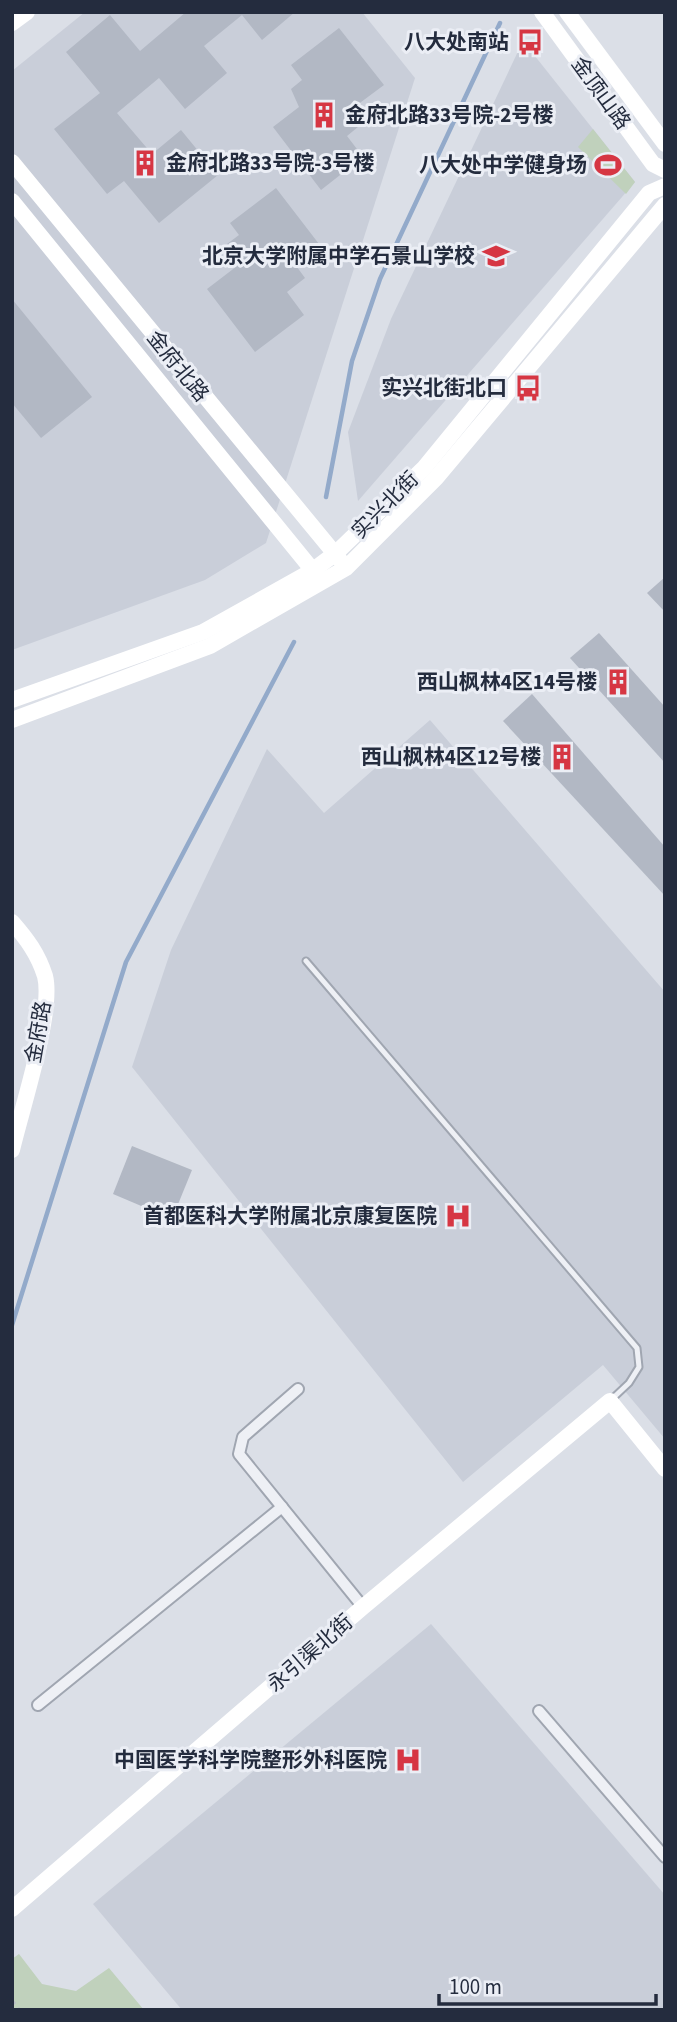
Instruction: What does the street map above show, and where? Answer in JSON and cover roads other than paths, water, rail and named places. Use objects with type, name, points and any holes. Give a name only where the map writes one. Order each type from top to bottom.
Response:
[{"type":"main road","points":[[12,23],[27,12]]},
{"type":"main road","name":"金顶山路","points":[[542,12],[653,164],[665,170]]},
{"type":"main road","name":"金顶山路","points":[[567,12],[665,144]]},
{"type":"main road","name":"金府北路","points":[[12,162],[346,568]]},
{"type":"main road","name":"实兴北街","points":[[12,720],[210,646],[317,577],[336,553],[424,468],[649,193],[665,186]]},
{"type":"main road","name":"金府北路","points":[[12,201],[317,577]]},
{"type":"main road","name":"实兴北街","points":[[12,700],[203,632],[317,577],[346,568],[436,478],[665,205]]},
{"type":"main road","name":"金府路","points":[[12,922],[33,946],[46,979],[45,1011],[12,1150]]},
{"type":"main road","points":[[610,1401],[665,1469]]},
{"type":"main road","name":"永引渠北街","points":[[12,1909],[363,1607],[610,1401]]},
{"type":"street","points":[[298,1390],[243,1437],[239,1454],[363,1607]]},
{"type":"street","points":[[38,1704],[282,1507]]},
{"type":"street","points":[[539,1711],[665,1857]]},
{"type":"lane","points":[[306,961],[636,1348],[639,1367],[629,1383],[610,1401]]},
{"type":"waterway","points":[[326,497],[352,361],[380,279],[500,23]]},
{"type":"waterway","points":[[12,1325],[126,962],[294,642]]},
{"type":"place","name":"八大处南站","points":[[530,42]]},
{"type":"place","name":"金府北路33号院-2号楼","points":[[324,115]]},
{"type":"place","name":"金府北路33号院-3号楼","points":[[145,163]]},
{"type":"place","name":"八大处中学健身场","points":[[608,165]]},
{"type":"place","name":"北京大学附属中学石景山学校","points":[[496,256]]},
{"type":"place","name":"实兴北街北口","points":[[528,388]]},
{"type":"place","name":"西山枫林4区14号楼","points":[[618,682]]},
{"type":"place","name":"西山枫林4区12号楼","points":[[562,757]]},
{"type":"place","name":"首都医科大学附属北京康复医院","points":[[458,1216]]},
{"type":"place","name":"中国医学科学院整形外科医院","points":[[408,1760]]}]
